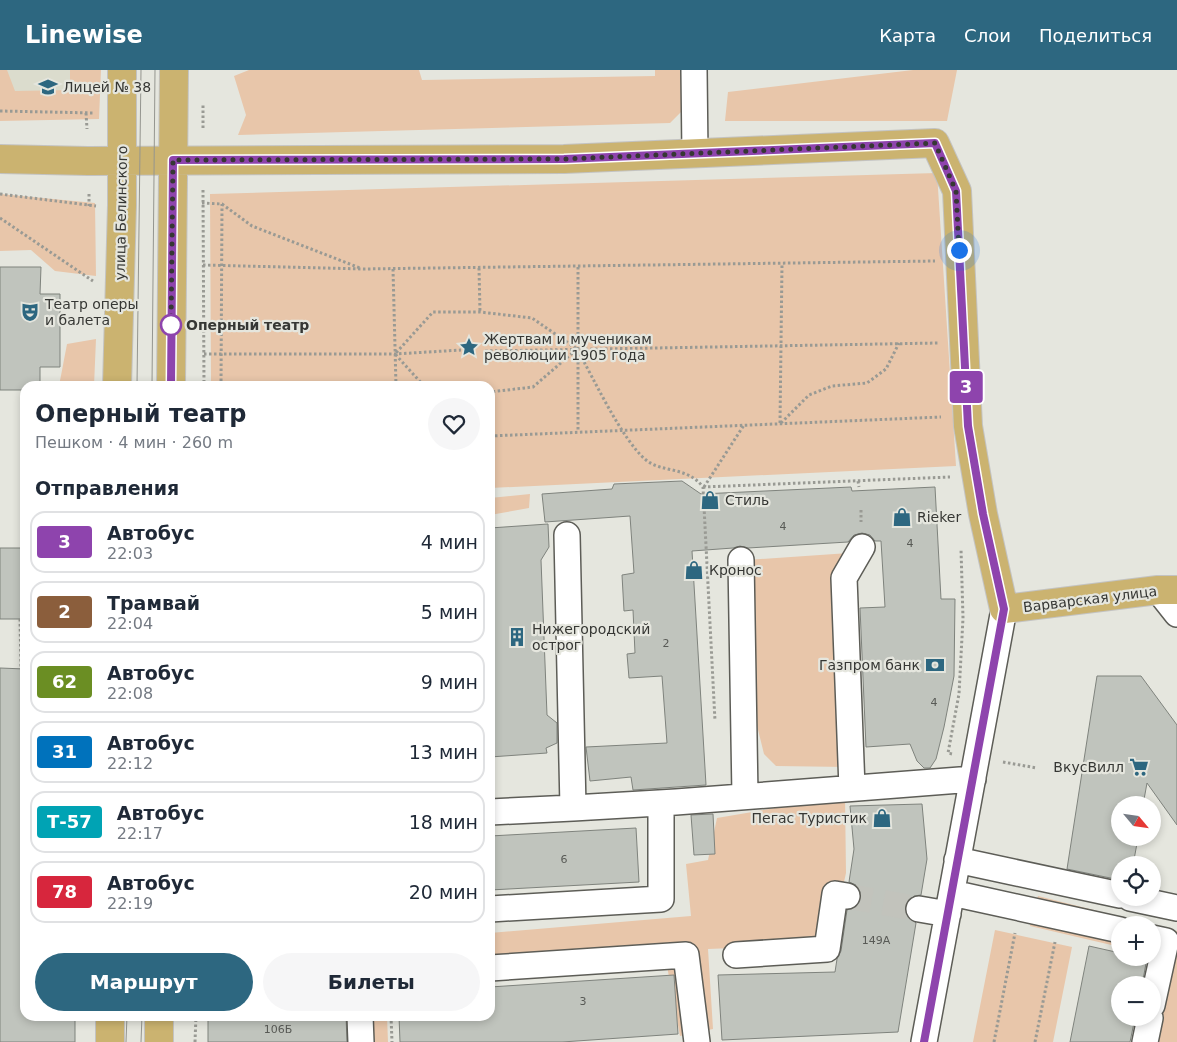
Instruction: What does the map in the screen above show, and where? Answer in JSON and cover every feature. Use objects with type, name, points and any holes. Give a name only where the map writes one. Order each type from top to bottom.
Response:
[{"type":"main road","name":"улица Белинского","points":[[117,381],[122,70]]},
{"type":"main road","points":[[170,381],[174,70]]},
{"type":"main road","points":[[0,159],[122,161],[564,159],[935,143],[956,191],[968,426],[983,514],[1004,609]]},
{"type":"main road","name":"Варварская улица","points":[[1004,609],[1167,590]]},
{"type":"main road","points":[[110,1021],[110,1042]]},
{"type":"main road","points":[[159,1021],[159,1042]]},
{"type":"street","points":[[694,70],[695,154]]},
{"type":"street","points":[[567,535],[573,808]]},
{"type":"street","points":[[852,788],[844,578],[862,547]]},
{"type":"street","points":[[741,560],[745,796]]},
{"type":"street","points":[[1167,590],[1177,614]]},
{"type":"street","points":[[924,1042],[1004,609]]},
{"type":"street","points":[[495,812],[661,803],[972,779]]},
{"type":"street","points":[[495,909],[661,899],[661,803]]},
{"type":"street","points":[[957,860],[1111,893]]},
{"type":"street","points":[[736,955],[827,949],[835,894],[846,896]]},
{"type":"street","points":[[919,909],[950,904],[1020,908],[1111,928]]},
{"type":"street","points":[[1161,905],[1177,908]]},
{"type":"street","points":[[1161,939],[1166,940],[1161,963]]},
{"type":"street","points":[[495,968],[686,955],[697,1042]]},
{"type":"street","points":[[360,1021],[361,1042]]},
{"type":"street","points":[[1145,1042],[1148,1026]]},
{"type":"path","points":[[0,111],[97,113]]},
{"type":"path","points":[[86,113],[88,129]]},
{"type":"path","points":[[203,190],[204,381]]},
{"type":"path","points":[[0,194],[89,206],[89,194]]},
{"type":"path","points":[[202,203],[222,204],[252,226],[363,269]]},
{"type":"path","points":[[221,381],[220,265],[222,204]]},
{"type":"path","points":[[0,218],[96,283]]},
{"type":"path","points":[[203,265],[393,269],[938,261]]},
{"type":"path","points":[[780,423],[782,264]]},
{"type":"path","points":[[578,267],[578,431]]},
{"type":"path","points":[[479,268],[480,312]]},
{"type":"path","points":[[393,269],[396,381]]},
{"type":"path","points":[[395,354],[433,312],[480,312],[532,318],[577,349],[622,430],[647,461],[696,478],[704,487]]},
{"type":"path","points":[[485,351],[944,342]]},
{"type":"path","points":[[780,423],[809,395],[832,386],[867,383],[886,369],[899,344]]},
{"type":"path","points":[[495,391],[533,387],[577,349]]},
{"type":"path","points":[[204,354],[395,354],[461,350]]},
{"type":"path","points":[[395,354],[419,381]]},
{"type":"path","points":[[495,436],[947,417]]},
{"type":"path","points":[[716,722],[704,487],[744,425]]},
{"type":"path","points":[[704,487],[944,477]]},
{"type":"path","points":[[858,481],[860,487]]},
{"type":"path","points":[[948,753],[959,694],[963,618],[961,543]]},
{"type":"path","points":[[994,1042],[1020,908]]},
{"type":"path","points":[[1035,1042],[1060,917]]},
{"type":"path","points":[[195,1042],[196,1021]]},
{"type":"path","points":[[391,1021],[392,1042]]},
{"type":"shaded area","name":"Лицей № 38","points":[[0,70],[96,70],[95,106],[0,105]]},
{"type":"shaded area","points":[[0,70],[7,70],[15,91],[70,90],[70,70],[101,70],[99,119],[0,121]]},
{"type":"shaded area","points":[[249,70],[419,70],[422,80],[655,76],[655,70],[682,70],[681,112],[670,123],[238,135],[246,115],[234,76]]},
{"type":"shaded area","points":[[913,70],[957,70],[947,121],[725,121],[728,92]]},
{"type":"shaded area","points":[[937,173],[956,466],[495,488],[495,381],[211,381],[210,194]]},
{"type":"shaded area","points":[[0,194],[95,203],[96,276],[55,271],[31,250],[0,251]]},
{"type":"shaded area","points":[[96,339],[94,381],[60,381],[67,344]]},
{"type":"shaded area","points":[[530,494],[529,508],[495,514],[495,498]]},
{"type":"shaded area","points":[[849,553],[847,767],[776,766],[764,754],[748,689],[746,560]]},
{"type":"shaded area","points":[[845,796],[846,873],[830,944],[708,949],[713,1029],[680,1036],[664,950],[495,964],[495,933],[691,916],[686,864],[708,860],[717,818]]},
{"type":"shaded area","points":[[1038,896],[1117,916],[1111,916],[1111,945],[1030,926]]},
{"type":"shaded area","points":[[1161,927],[1177,931],[1177,1042],[1137,1042],[1140,1026],[1161,1026],[1161,976],[1149,976],[1151,966],[1161,966]]},
{"type":"shaded area","points":[[995,930],[1072,947],[1053,1042],[973,1042]]},
{"type":"shaded area","points":[[350,1021],[387,1021],[388,1042],[352,1042]]},
{"type":"building","name":"Театр оперы и балета","points":[[0,267],[41,267],[40,294],[60,294],[60,367],[40,367],[40,381],[20,381],[20,390],[0,390]]},
{"type":"building","points":[[682,481],[701,494],[851,487],[852,491],[935,487],[941,599],[955,599],[954,676],[936,759],[930,768],[924,768],[917,761],[910,744],[866,747],[860,608],[885,607],[881,541],[875,541],[870,535],[862,533],[854,535],[848,542],[748,548],[740,546],[692,551],[706,785],[633,790],[631,777],[590,781],[586,747],[667,743],[662,676],[629,678],[627,654],[635,653],[633,610],[624,611],[622,575],[634,573],[630,516],[545,522],[542,494],[612,489],[614,484]]},
{"type":"building","name":"Нижегородский острог","points":[[548,524],[549,547],[541,560],[547,715],[557,723],[557,743],[546,748],[547,753],[495,757],[495,528]]},
{"type":"building","points":[[0,548],[20,548],[20,619],[0,619]]},
{"type":"building","points":[[0,668],[20,669],[20,1021],[75,1021],[75,1042],[0,1042]]},
{"type":"building","points":[[1097,676],[1141,676],[1177,725],[1177,825],[1161,803],[1161,796],[1156,796],[1147,783],[1145,796],[1111,796],[1111,846],[1137,846],[1135,856],[1111,856],[1111,878],[1067,869]]},
{"type":"building","points":[[922,804],[927,859],[921,895],[914,896],[905,906],[906,914],[916,923],[898,1032],[722,1040],[718,975],[835,972],[837,959],[841,951],[847,910],[858,905],[861,898],[856,885],[849,882],[854,849],[850,806]]},
{"type":"building","points":[[713,814],[715,854],[694,855],[691,815]]},
{"type":"building","points":[[636,828],[639,882],[495,890],[495,836]]},
{"type":"building","points":[[1089,946],[1111,951],[1111,966],[1146,966],[1144,976],[1111,976],[1111,1026],[1133,1026],[1130,1042],[1070,1042]]},
{"type":"building","points":[[674,975],[678,1034],[562,1042],[400,1042],[399,1021],[495,1021],[495,987]]},
{"type":"building","points":[[208,1021],[346,1021],[347,1042],[208,1042]]},
{"type":"tunnel","points":[[847,896],[919,909]]},
{"type":"tram line","points":[[137,381],[141,70]]},
{"type":"tram line","points":[[152,381],[155,70]]},
{"type":"tram line","points":[[126,1042],[127,1021]]},
{"type":"tram line","points":[[141,1042],[142,1021]]},
{"type":"bus line","name":"3","points":[[171,381],[173,160],[564,159],[935,143],[956,191],[968,426],[983,514],[1004,609],[924,1042]]},
{"type":"place","name":"Лицей № 38","points":[[48,87]]},
{"type":"place","name":"Театр оперы и балета","points":[[30,312]]},
{"type":"place","name":"Оперный театр","points":[[171,325]]},
{"type":"place","name":"Жертвам и мученикам революции 1905 года","points":[[469,347]]},
{"type":"place","name":"Стиль","points":[[710,500]]},
{"type":"place","name":"Rieker","points":[[902,517]]},
{"type":"place","name":"Кронос","points":[[694,570]]},
{"type":"place","name":"Нижегородский острог","points":[[517,637]]},
{"type":"place","name":"Газпром банк","points":[[935,665]]},
{"type":"place","name":"ВкусВилл","points":[[1139,767]]},
{"type":"place","name":"Пегас Туристик","points":[[882,818]]},
{"type":"route","points":[[171,325],[173,160],[564,159],[935,143],[956,191],[959,250]]}]
